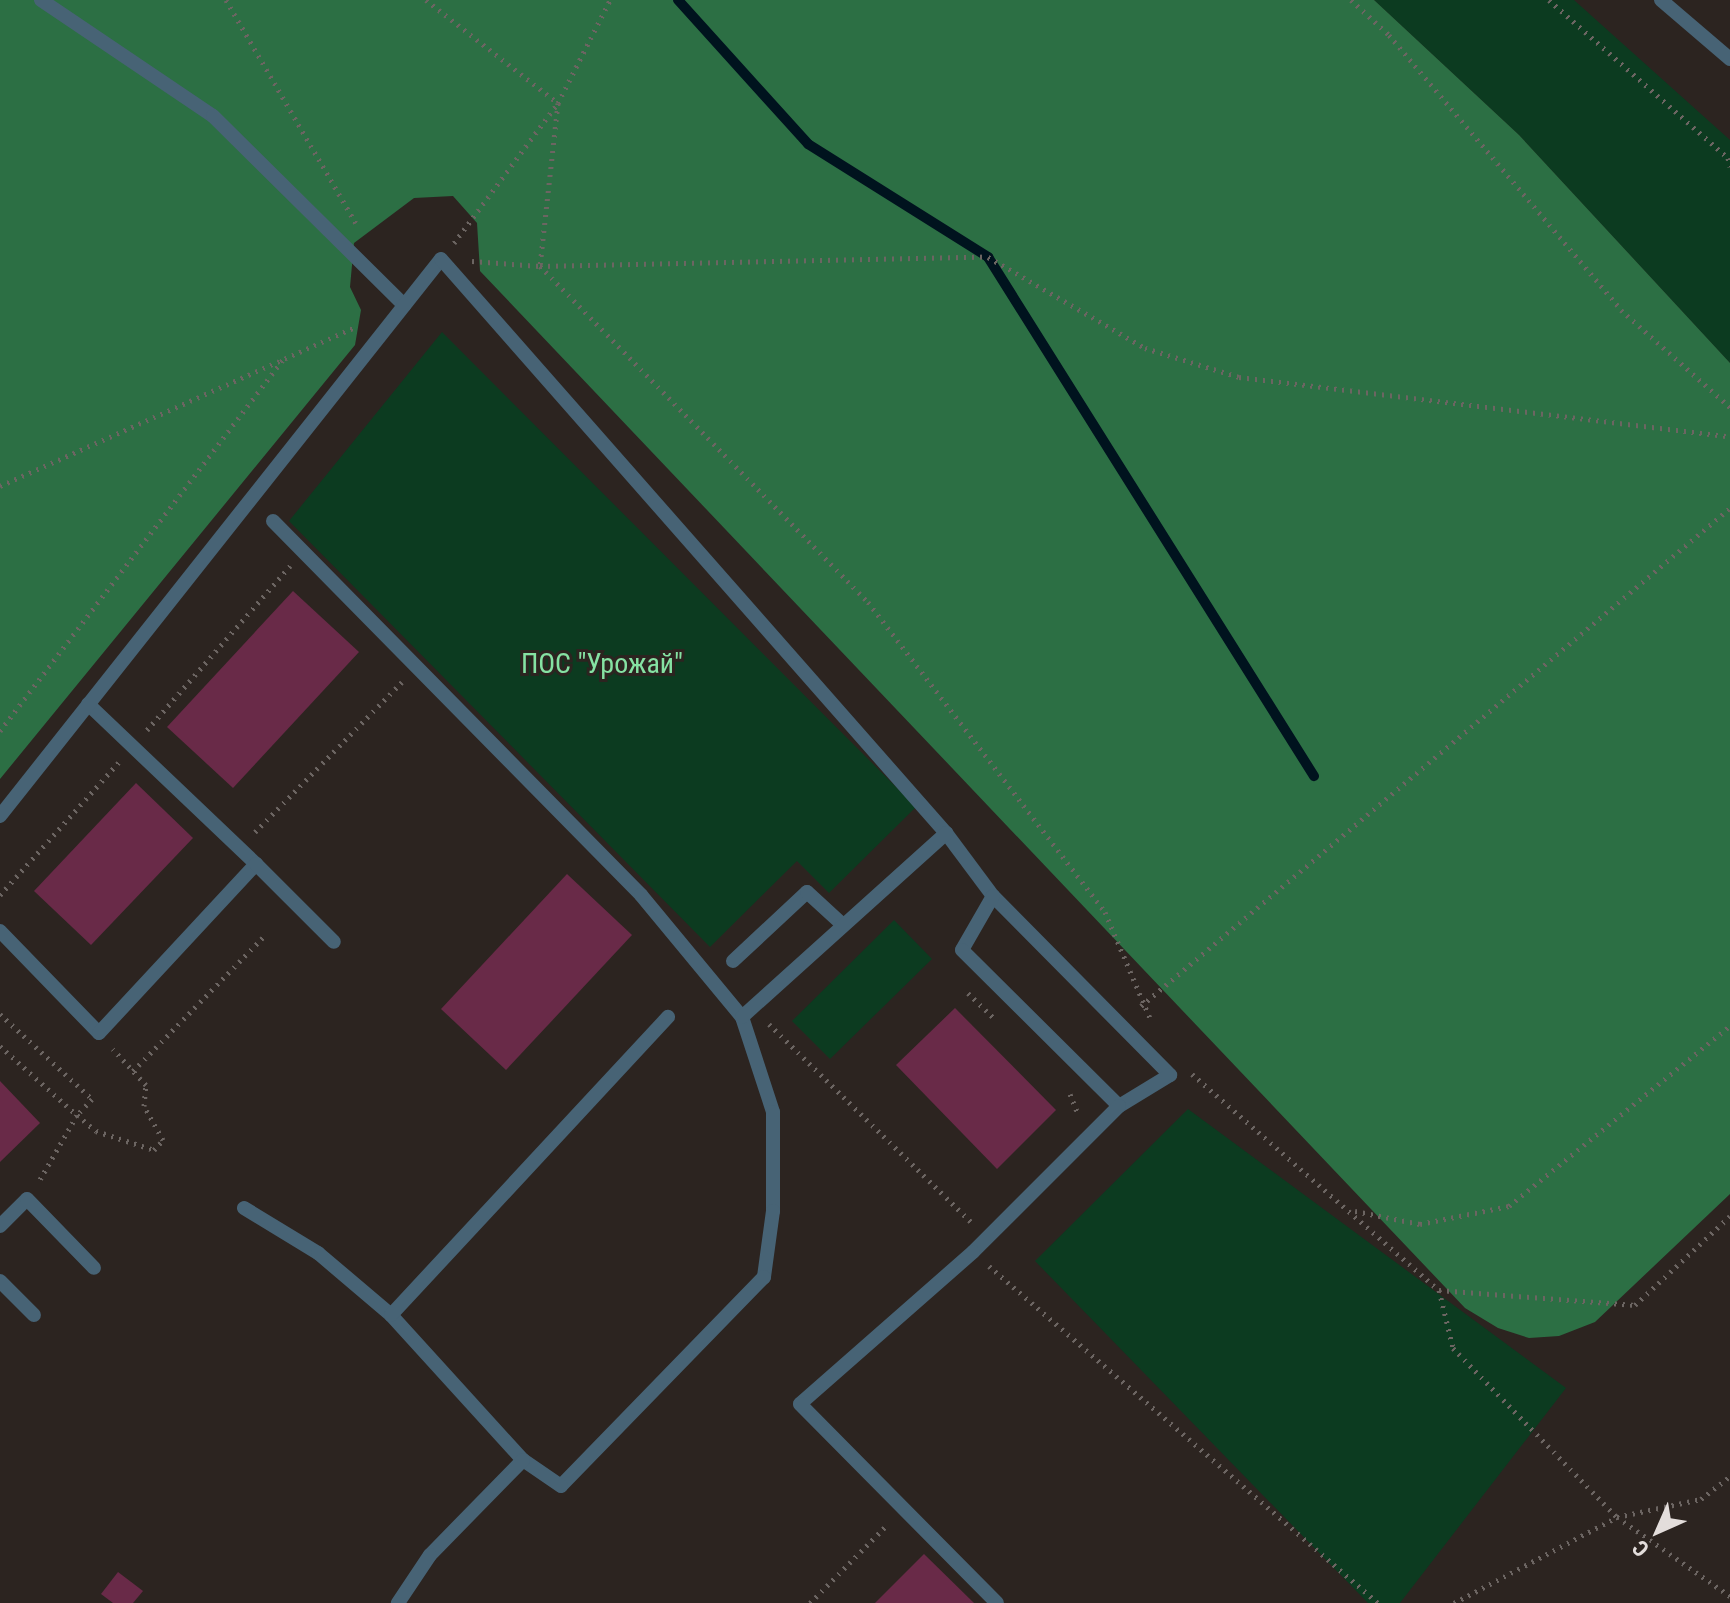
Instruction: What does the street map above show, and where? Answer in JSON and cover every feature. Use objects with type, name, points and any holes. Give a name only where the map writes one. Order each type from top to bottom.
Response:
[{"type":"lane","points":[[41,0],[213,116],[404,305]]},
{"type":"lane","points":[[1661,0],[1730,59]]},
{"type":"lane","points":[[0,816],[441,259],[946,833],[993,896],[1170,1075],[1119,1106],[980,1230],[973,1252],[800,1404],[997,1603]]},
{"type":"lane","points":[[244,1208],[318,1253],[391,1315],[523,1460],[561,1486],[764,1277],[773,1211],[773,1112],[747,1012],[641,895],[273,521]]},
{"type":"lane","points":[[88,704],[334,942]]},
{"type":"lane","points":[[747,1012],[946,833]]},
{"type":"lane","points":[[0,931],[99,1033],[256,864]]},
{"type":"lane","points":[[733,961],[807,892],[843,925]]},
{"type":"lane","points":[[993,896],[962,950],[1119,1106]]},
{"type":"lane","points":[[391,1315],[668,1017]]},
{"type":"lane","points":[[0,1226],[27,1199],[94,1268]]},
{"type":"lane","points":[[0,1281],[34,1315]]},
{"type":"lane","points":[[398,1603],[430,1555],[523,1460]]},
{"type":"path","points":[[226,0],[357,225]]},
{"type":"path","points":[[426,0],[558,103]]},
{"type":"path","points":[[441,259],[558,103],[610,0]]},
{"type":"path","points":[[1351,0],[1389,35],[1621,310],[1730,407]]},
{"type":"path","points":[[1549,0],[1728,158],[1730,167]]},
{"type":"path","points":[[540,266],[558,103]]},
{"type":"path","points":[[441,259],[540,266],[988,257],[1145,348],[1239,377],[1730,436]]},
{"type":"path","points":[[540,266],[868,602],[1105,912],[1141,1006],[1158,1029]]},
{"type":"path","points":[[0,486],[364,323]]},
{"type":"path","points":[[0,731],[283,359]]},
{"type":"path","points":[[1141,1006],[1730,508]]},
{"type":"path","points":[[0,895],[303,551]]},
{"type":"path","points":[[133,1071],[266,934]]},
{"type":"path","points":[[968,993],[999,1024]]},
{"type":"path","points":[[747,1012],[980,1230],[986,1215]]},
{"type":"path","points":[[0,1014],[92,1099],[77,1115],[27,1199]]},
{"type":"path","points":[[1354,1211],[1420,1224],[1509,1206],[1730,1026]]},
{"type":"path","points":[[0,1046],[96,1131],[154,1150],[163,1140],[144,1106],[146,1085],[99,1033]]},
{"type":"path","points":[[1183,1062],[1354,1211],[1439,1290],[1453,1348],[1617,1517],[1730,1596]]},
{"type":"path","points":[[1062,1085],[1072,1096],[1078,1113],[1075,1122]]},
{"type":"path","points":[[1439,1290],[1635,1305],[1730,1216]]},
{"type":"path","points":[[973,1252],[1378,1603]]},
{"type":"path","points":[[1454,1603],[1617,1517],[1701,1499],[1730,1476]]},
{"type":"path","points":[[810,1603],[903,1508]]},
{"type":"green space","points":[[0,0],[1374,0],[1519,135],[1730,363],[1730,1194],[1595,1322],[1559,1336],[1529,1338],[1498,1328],[1465,1308],[480,271],[477,223],[453,196],[414,198],[354,243],[350,287],[361,310],[355,345],[0,779]]},
{"type":"green space","points":[[1374,0],[1574,0],[1730,140],[1730,363],[1519,135]]},
{"type":"green space","name":"ПОС \"Урожай\"","points":[[442,332],[916,807],[829,893],[797,861],[710,947],[289,521]]},
{"type":"green space","points":[[894,920],[932,959],[830,1059],[792,1021]]},
{"type":"green space","points":[[1188,1109],[1566,1388],[1400,1603],[1368,1603],[1035,1261]]},
{"type":"building","points":[[293,591],[359,652],[233,788],[167,727]]},
{"type":"building","points":[[136,783],[193,838],[91,945],[34,891]]},
{"type":"building","points":[[567,874],[632,935],[506,1070],[441,1009]]},
{"type":"building","points":[[955,1008],[1056,1110],[997,1169],[896,1065]]},
{"type":"building","points":[[0,1081],[40,1123],[0,1162]]},
{"type":"building","points":[[924,1554],[974,1603],[875,1603]]},
{"type":"building","points":[[118,1572],[143,1591],[133,1603],[113,1603],[101,1594]]},
{"type":"waterway","points":[[678,0],[808,144],[988,257],[1314,776]]}]
